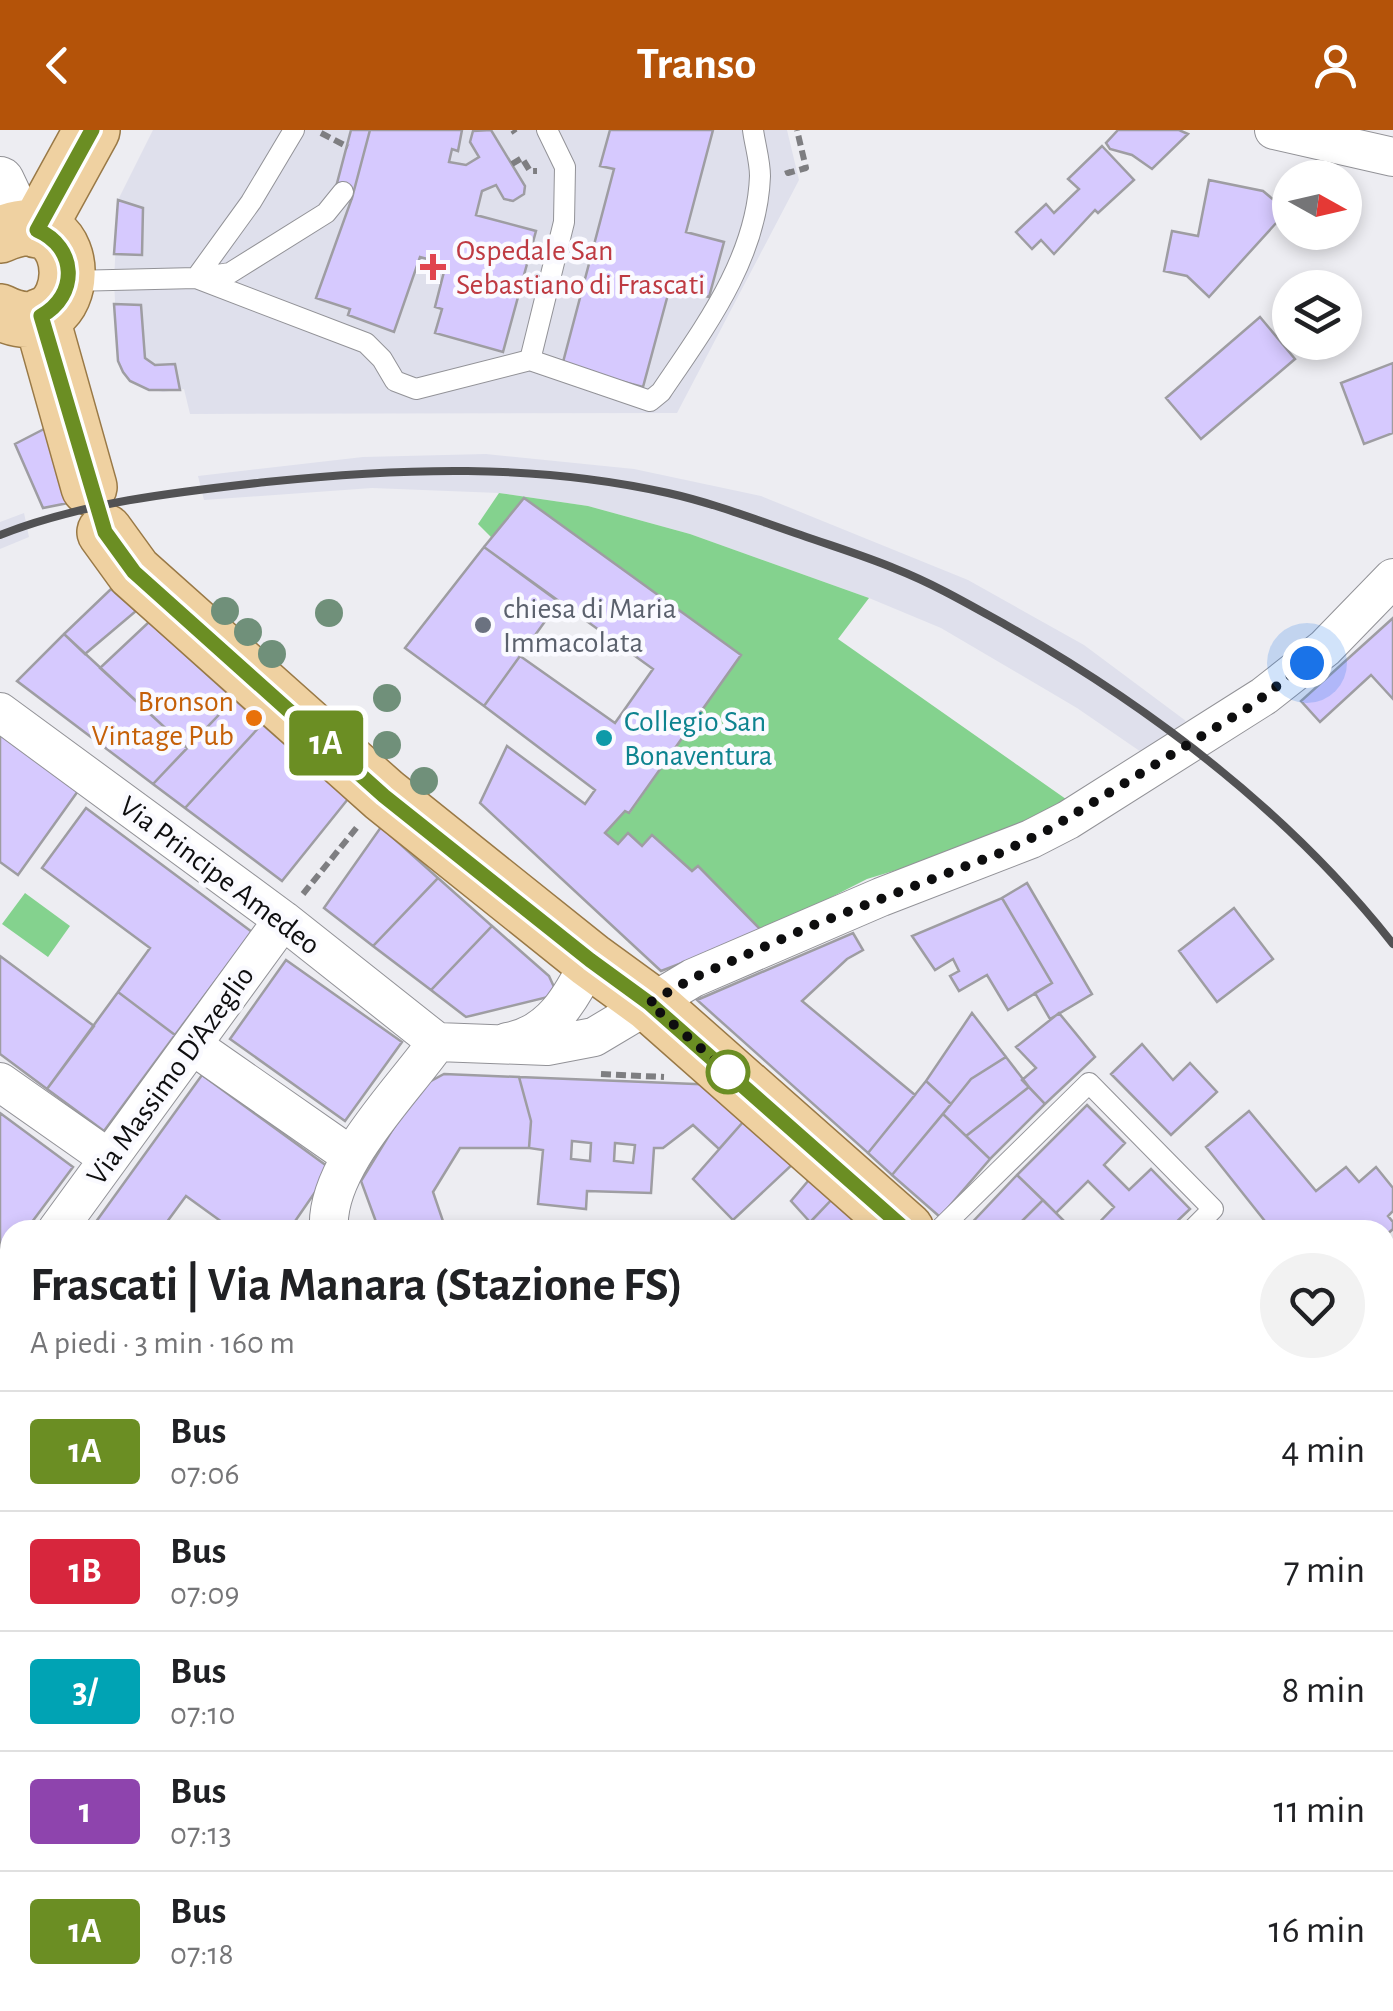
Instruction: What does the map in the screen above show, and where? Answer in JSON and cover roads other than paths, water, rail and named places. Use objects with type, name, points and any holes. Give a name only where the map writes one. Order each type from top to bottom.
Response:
[{"type":"main road","points":[[92,130],[12,219],[61,247],[69,266],[31,306],[93,497],[134,572],[384,796],[649,1003],[895,1220]]},
{"type":"street","points":[[1274,130],[1393,158]]},
{"type":"street","points":[[329,1220],[330,1201],[351,1156],[437,1042],[547,1046],[582,1040],[616,1026],[693,978],[891,892],[1000,853],[1068,820],[1281,684],[1324,648],[1393,578]]},
{"type":"street","name":"Via Principe Amedeo","points":[[0,712],[293,907],[437,1042]]},
{"type":"street","name":"Via Massimo D'Azeglio","points":[[64,1220],[293,907]]},
{"type":"street","points":[[495,1044],[528,1036],[547,1025],[568,999],[590,960]]},
{"type":"street","points":[[192,1045],[351,1156]]},
{"type":"street","points":[[0,1082],[108,1158]]},
{"type":"lane","points":[[196,278],[252,202],[294,130]]},
{"type":"lane","points":[[530,360],[564,222],[566,167],[547,130]]},
{"type":"lane","points":[[196,278],[366,343],[382,359],[395,381],[404,386],[416,389],[530,360],[645,402],[658,396],[724,299],[752,221],[760,175],[753,130]]},
{"type":"lane","points":[[31,306],[230,273],[326,214],[344,192]]},
{"type":"lane","points":[[949,1220],[1089,1083],[1212,1209],[1202,1220]]},
{"type":"railway","points":[[0,535],[64,514],[131,500],[266,482],[417,471],[568,477],[618,483],[702,502],[910,575],[1060,657],[1165,728],[1263,807],[1309,850],[1393,944]]},
{"type":"place","name":"Ospedale San Sebastiano di Frascati","points":[[433,267]]},
{"type":"place","name":"chiesa di Maria Immacolata","points":[[483,625]]},
{"type":"place","name":"Bronson Vintage Pub","points":[[254,718]]},
{"type":"place","name":"Collegio San Bonaventura","points":[[604,738]]}]
